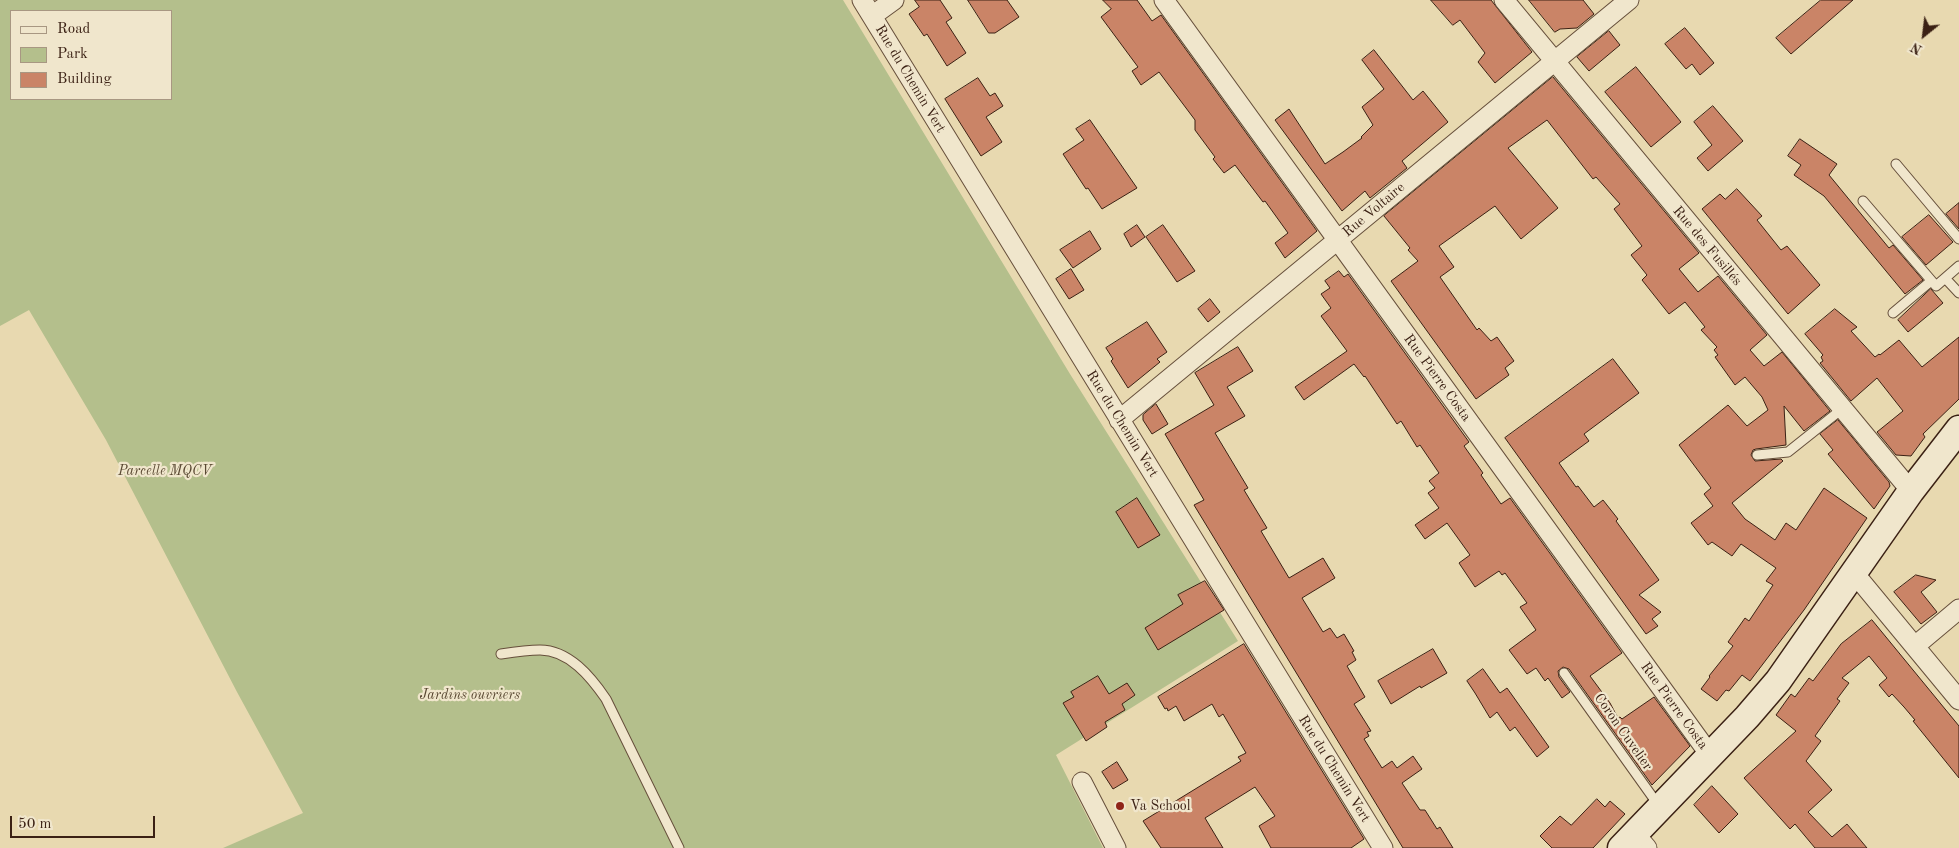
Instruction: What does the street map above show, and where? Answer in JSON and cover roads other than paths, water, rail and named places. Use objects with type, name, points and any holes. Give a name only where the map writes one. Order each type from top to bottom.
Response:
[{"type":"main road","points":[[1634,843],[1660,808],[1747,717],[1782,675],[1910,490],[1959,429]]},
{"type":"street","name":"Rue du Chemin Vert","points":[[862,0],[1383,848]]},
{"type":"street","points":[[872,16],[894,0]]},
{"type":"street","name":"Rue Pierre Costa","points":[[1164,0],[1710,755]]},
{"type":"street","name":"Rue des Fusillés","points":[[1504,0],[1910,490]]},
{"type":"street","name":"Rue Voltaire","points":[[1119,420],[1629,0]]},
{"type":"street","points":[[1854,573],[1959,700]]},
{"type":"street","points":[[1914,646],[1959,609]]},
{"type":"street","points":[[1082,782],[1116,848]]},
{"type":"lane","points":[[1896,164],[1959,239]]},
{"type":"lane","points":[[1863,201],[1936,286],[1959,266]]},
{"type":"lane","points":[[1945,278],[1959,293]]},
{"type":"lane","points":[[1893,313],[1931,281]]},
{"type":"lane","points":[[1757,455],[1788,452],[1842,409]]},
{"type":"lane","points":[[501,654],[540,650],[550,651],[571,661],[590,678],[606,699],[679,848]]},
{"type":"lane","name":"Coron Cuvelier","points":[[1564,673],[1660,808]]},
{"type":"place","name":"Va School","points":[[1120,806]]},
{"type":"park label","name":"Parcelle MQCV","points":[[165,471]]},
{"type":"park label","name":"Jardins ouvriers","points":[[470,695]]}]
